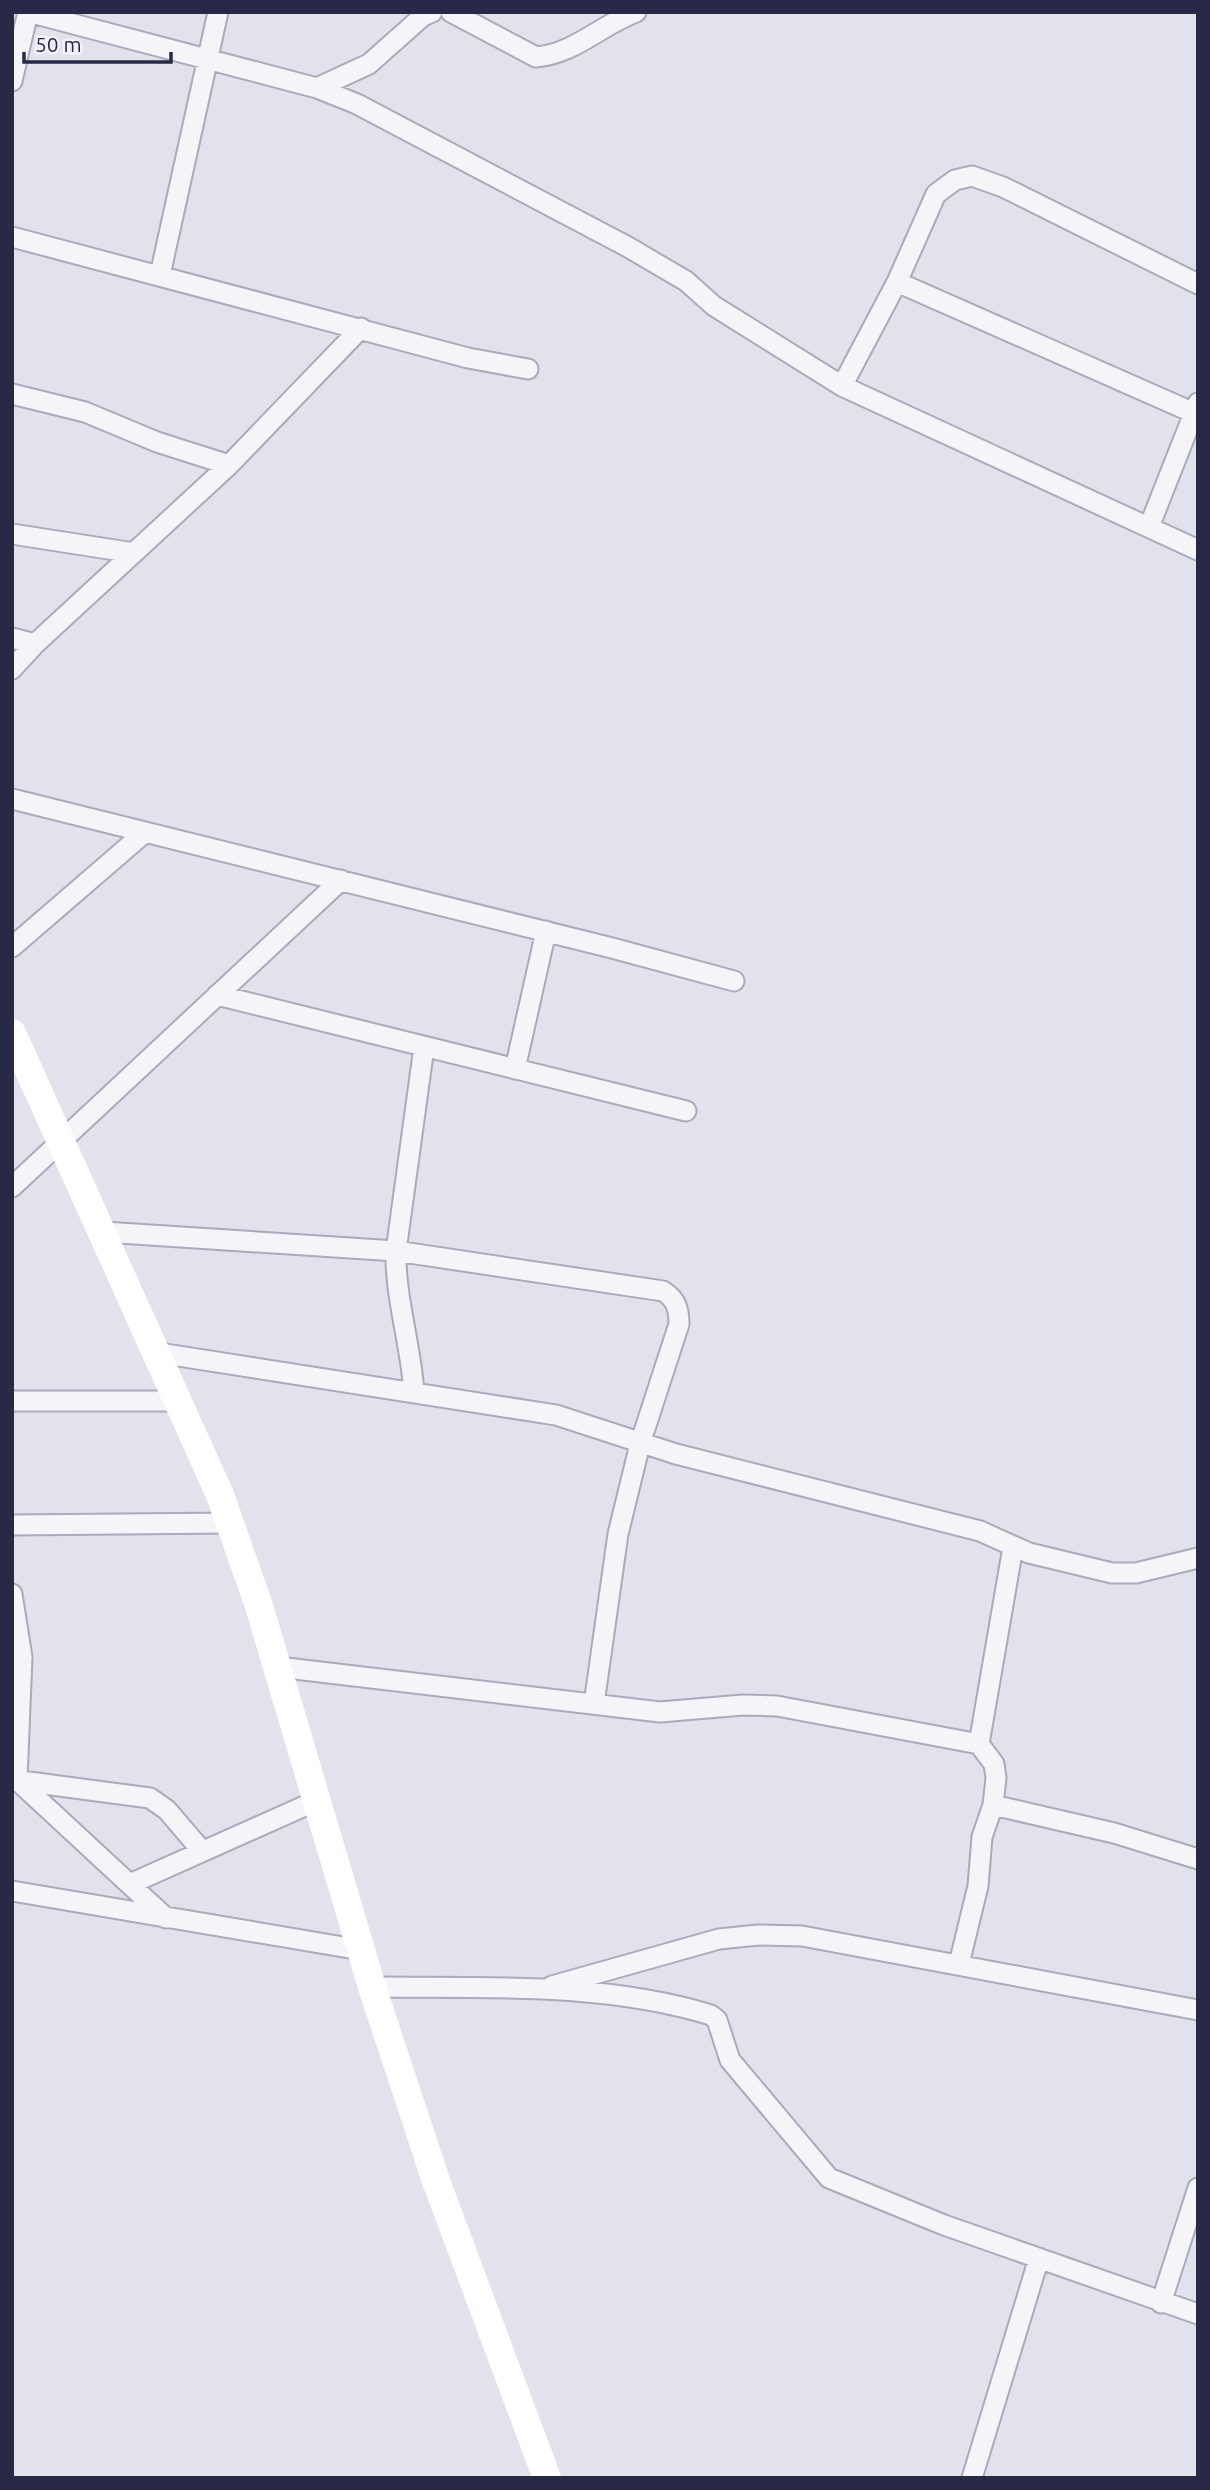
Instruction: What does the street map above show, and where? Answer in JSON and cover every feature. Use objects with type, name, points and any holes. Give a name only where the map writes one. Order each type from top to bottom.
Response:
[{"type":"street","points":[[12,81],[28,12],[317,88],[393,121],[552,209],[628,247],[686,281],[714,306],[842,386],[1198,550]]},
{"type":"street","points":[[160,275],[218,12]]},
{"type":"street","points":[[317,88],[369,64],[423,16],[432,12]]},
{"type":"street","points":[[451,12],[536,57],[576,45],[608,24],[636,12]]},
{"type":"street","points":[[842,386],[897,282],[936,194],[955,180],[972,176],[1003,187],[1198,284]]},
{"type":"street","points":[[12,237],[468,358],[528,369]]},
{"type":"street","points":[[897,282],[1196,408],[1149,527]]},
{"type":"street","points":[[12,669],[35,644],[229,466],[361,328]]},
{"type":"street","points":[[12,394],[85,412],[157,442],[229,466]]},
{"type":"street","points":[[12,534],[134,553]]},
{"type":"street","points":[[12,638],[35,644]]},
{"type":"street","points":[[12,799],[143,834],[546,931],[734,981]]},
{"type":"street","points":[[12,947],[143,834]]},
{"type":"street","points":[[12,1187],[341,880]]},
{"type":"street","points":[[515,1069],[546,931]]},
{"type":"street","points":[[217,995],[686,1111]]},
{"type":"street","points":[[12,1032],[19,1059],[62,1138],[180,1401],[230,1523],[278,1667],[372,1987],[436,2181],[547,2478]]},
{"type":"street","points":[[414,1393],[412,1352],[396,1283],[396,1251],[424,1047]]},
{"type":"street","points":[[12,1162],[35,1164]]},
{"type":"street","points":[[104,1232],[396,1251],[663,1291],[670,1296],[679,1312],[679,1324],[640,1444],[618,1534],[594,1704]]},
{"type":"street","points":[[159,1353],[556,1415],[640,1444],[980,1531],[1013,1547],[1122,1575],[1198,1558]]},
{"type":"street","points":[[12,1401],[180,1401]]},
{"type":"street","points":[[12,1525],[230,1523]]},
{"type":"street","points":[[979,1744],[1013,1547]]},
{"type":"street","points":[[12,1594],[17,1657],[14,1780],[166,1918]]},
{"type":"street","points":[[278,1667],[660,1712],[743,1705],[777,1706],[979,1744],[994,1764],[993,1805],[982,1837],[978,1886],[959,1964]]},
{"type":"street","points":[[14,1780],[150,1798],[167,1810],[202,1851]]},
{"type":"street","points":[[130,1884],[318,1800]]},
{"type":"street","points":[[993,1805],[1114,1833],[1198,1859]]},
{"type":"street","points":[[12,1891],[361,1950]]},
{"type":"street","points":[[541,1989],[708,1942],[758,1935],[803,1936],[1198,2010]]},
{"type":"street","points":[[372,1987],[541,1989],[647,2000],[711,2015],[717,2020],[730,2060],[829,2178],[1161,2303],[1198,2314]]},
{"type":"street","points":[[1161,2303],[1198,2189]]},
{"type":"street","points":[[972,2478],[1039,2258]]}]
